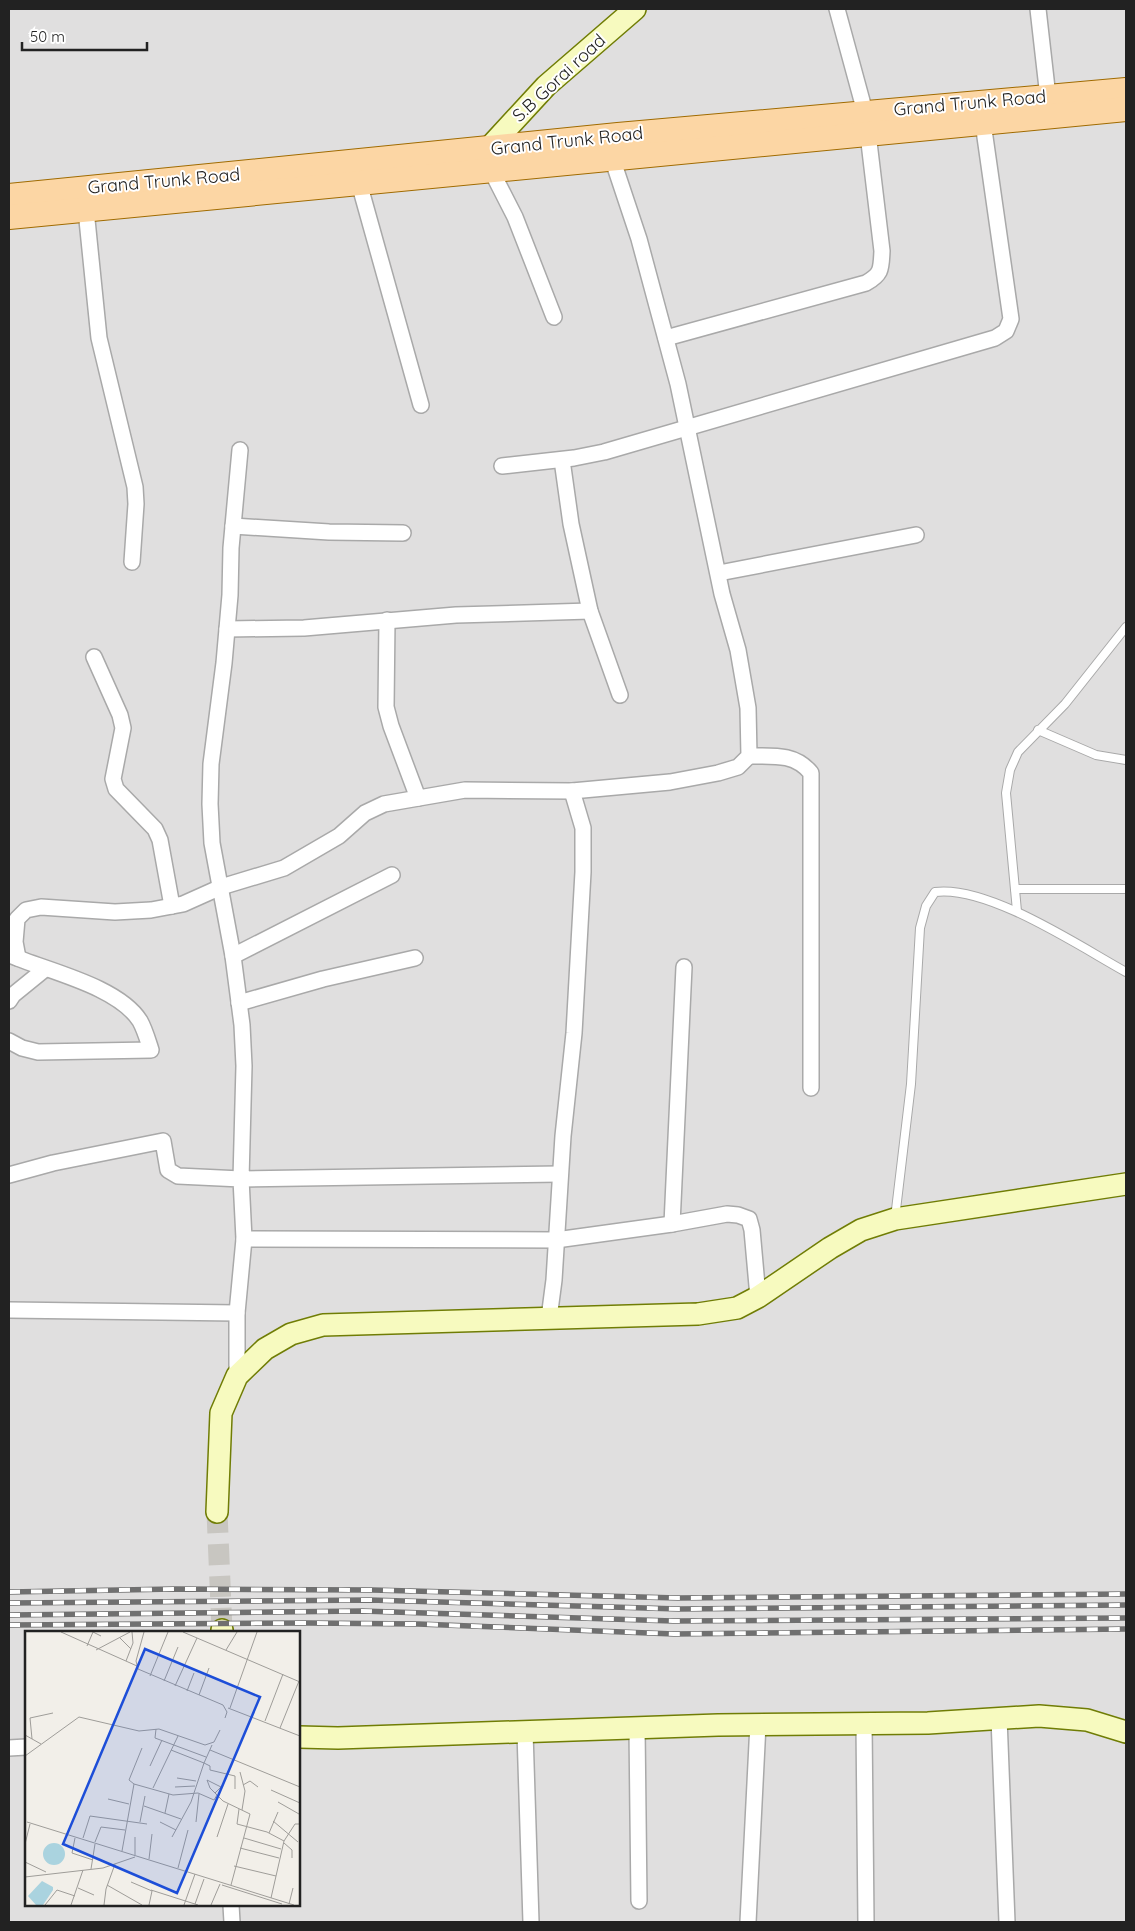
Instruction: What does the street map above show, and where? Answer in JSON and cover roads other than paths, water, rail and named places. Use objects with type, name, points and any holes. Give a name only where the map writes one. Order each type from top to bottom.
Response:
[{"type":"main road","name":"Grand Trunk Road","points":[[9,196],[489,160],[866,123],[1048,97],[1126,90]]},
{"type":"main road","points":[[9,217],[359,183],[489,160],[612,158],[866,123],[983,122],[1126,109]]},
{"type":"street","points":[[666,338],[866,283],[877,277],[881,268],[882,251],[866,123],[838,9]]},
{"type":"street","points":[[1038,9],[1048,97]]},
{"type":"street","name":"S.B Gorai road","points":[[489,160],[546,86],[630,11]]},
{"type":"street","points":[[502,466],[562,460],[604,452],[686,430],[995,338],[1006,331],[1012,319],[983,122]]},
{"type":"street","points":[[612,158],[640,239],[678,384],[686,430],[719,573],[722,594],[738,650],[748,708],[749,756]]},
{"type":"street","points":[[489,160],[515,217],[554,317]]},
{"type":"street","points":[[359,183],[421,405]]},
{"type":"street","points":[[86,210],[99,338],[135,486],[132,562]]},
{"type":"street","points":[[217,1512],[221,1412],[236,1376],[237,1313],[244,1239],[241,1179],[244,1066],[233,956],[222,888],[212,843],[211,764],[227,629],[240,450]]},
{"type":"street","points":[[562,460],[571,524],[590,611],[620,695]]},
{"type":"street","points":[[233,526],[403,534]]},
{"type":"street","points":[[719,573],[916,535]]},
{"type":"street","points":[[227,629],[321,627],[456,615],[590,611]]},
{"type":"street","points":[[387,620],[386,707],[391,726],[418,798]]},
{"type":"street","points":[[94,657],[120,715],[123,728],[113,779],[116,789],[155,829],[160,840],[172,906]]},
{"type":"street","points":[[9,1041],[22,1048],[38,1052],[151,1050],[140,1021],[124,1004],[102,991],[13,956],[17,919],[26,910],[41,907],[115,912],[151,910],[183,904],[222,888],[292,864],[339,836],[365,813],[384,804],[464,790],[572,791],[670,782],[718,773],[738,766],[749,756],[785,756],[803,763],[811,773],[811,1088]]},
{"type":"street","points":[[549,1318],[560,1174],[574,1033],[583,872],[583,828],[572,791]]},
{"type":"street","points":[[233,956],[392,875]]},
{"type":"street","points":[[239,1003],[322,979],[414,958]]},
{"type":"street","points":[[672,1224],[684,967]]},
{"type":"street","points":[[9,1001],[13,995],[45,969]]},
{"type":"street","points":[[9,1175],[53,1163],[163,1141],[168,1170],[178,1176],[241,1179],[560,1174]]},
{"type":"street","points":[[236,1376],[265,1349],[290,1334],[323,1325],[698,1314],[737,1308],[758,1297],[830,1248],[861,1230],[895,1219],[1126,1184]]},
{"type":"street","points":[[244,1239],[556,1240],[672,1224],[727,1214],[738,1215],[749,1219],[758,1297]]},
{"type":"street","points":[[9,1310],[237,1313]]},
{"type":"street","points":[[300,1737],[338,1738],[758,1724],[864,1723],[1039,1716],[1088,1720],[1126,1732]]},
{"type":"street","points":[[999,1718],[1007,1922]]},
{"type":"street","points":[[864,1723],[866,1922]]},
{"type":"street","points":[[748,1922],[758,1724]]},
{"type":"street","points":[[637,1728],[639,1901]]},
{"type":"street","points":[[525,1732],[531,1922]]},
{"type":"street","points":[[9,1748],[25,1747]]},
{"type":"street","points":[[231,1906],[232,1922]]},
{"type":"lane","points":[[1017,910],[1006,792],[1010,770],[1018,752],[1065,704],[1126,627]]},
{"type":"lane","points":[[1038,730],[1096,756],[1126,760]]},
{"type":"lane","points":[[1015,889],[1126,889]]},
{"type":"lane","points":[[895,1219],[911,1084],[920,928],[926,906],[935,892],[951,890],[1017,910],[1126,972]]},
{"type":"tunnel","points":[[217,1512],[222,1630]]},
{"type":"railway","points":[[9,1592],[175,1589],[372,1590],[678,1598],[1126,1594]]},
{"type":"railway","points":[[9,1603],[369,1600],[679,1609],[1126,1605]]},
{"type":"railway","points":[[9,1615],[362,1611],[673,1621],[1126,1618]]},
{"type":"railway","points":[[9,1625],[418,1624],[674,1634],[1126,1629]]}]
